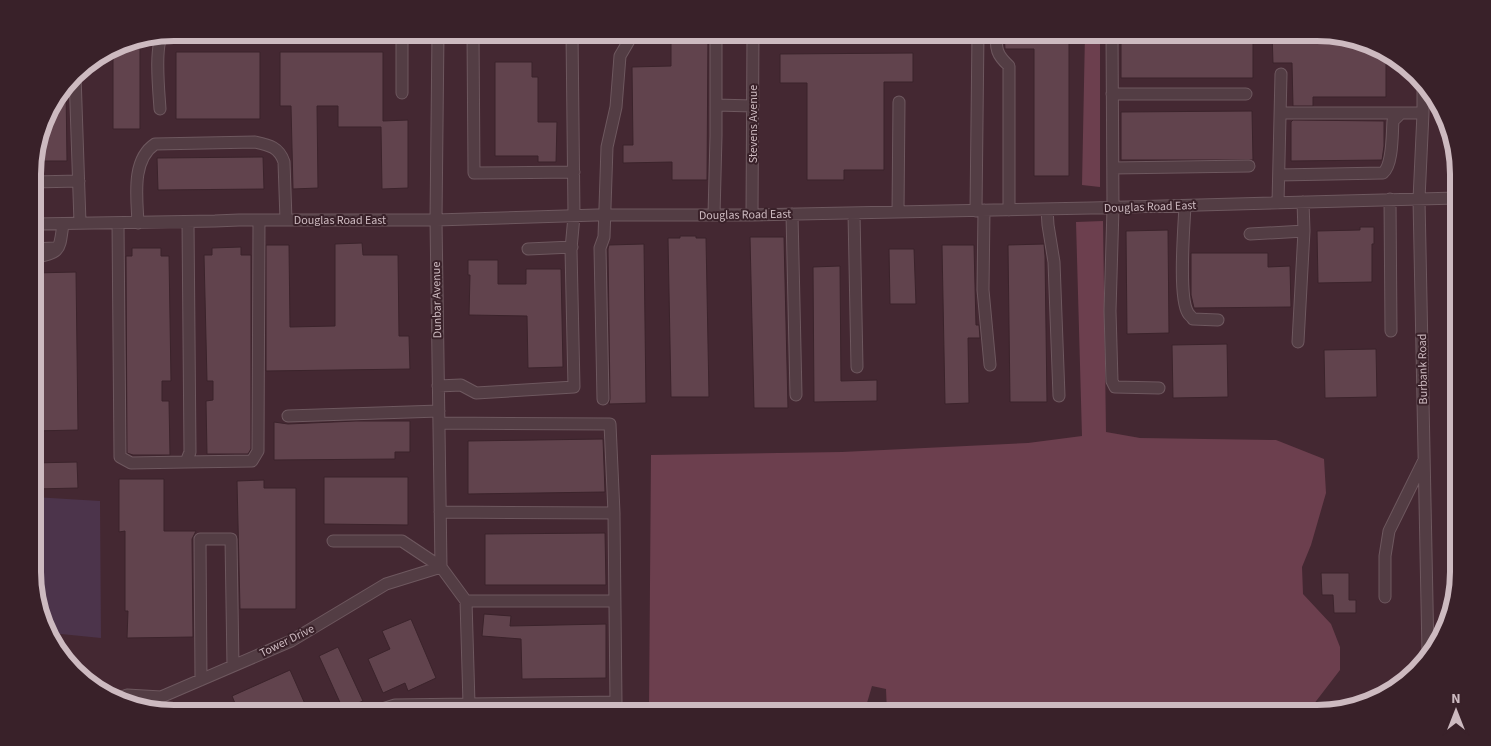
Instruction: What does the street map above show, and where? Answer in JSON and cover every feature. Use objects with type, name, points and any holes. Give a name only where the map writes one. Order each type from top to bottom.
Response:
[{"type":"street","points":[[402,41],[402,93]]},
{"type":"street","name":"Dunbar Avenue","points":[[438,41],[436,220],[441,567]]},
{"type":"street","points":[[473,41],[474,173],[574,172]]},
{"type":"street","points":[[438,386],[461,385],[476,393],[574,387],[572,41]]},
{"type":"street","points":[[603,399],[600,248],[604,237],[607,147],[616,108],[620,56],[629,41]]},
{"type":"street","points":[[714,215],[716,41]]},
{"type":"street","name":"Stevens Avenue","points":[[752,215],[753,41]]},
{"type":"street","points":[[978,41],[980,210],[983,290],[990,365]]},
{"type":"street","points":[[996,41],[999,57],[1009,66],[1009,210]]},
{"type":"street","points":[[1112,41],[1113,208],[1110,311],[1112,381],[1116,387],[1159,388]]},
{"type":"street","points":[[159,42],[160,109]]},
{"type":"street","points":[[1278,203],[1281,74]]},
{"type":"street","points":[[75,85],[80,223]]},
{"type":"street","points":[[1112,94],[1246,94]]},
{"type":"street","name":"Burbank Road","points":[[1423,94],[1419,199],[1428,645]]},
{"type":"street","points":[[898,212],[899,102]]},
{"type":"street","points":[[716,105],[753,106]]},
{"type":"street","points":[[1281,113],[1423,113]]},
{"type":"street","points":[[1279,175],[1383,173],[1387,170],[1389,161],[1393,121],[1401,113]]},
{"type":"street","points":[[138,223],[137,181],[141,163],[148,149],[155,144],[255,142],[270,145],[281,153],[284,162],[286,220]]},
{"type":"street","points":[[1113,168],[1249,166]]},
{"type":"street","points":[[42,182],[79,181]]},
{"type":"street","name":"Douglas Road East","points":[[42,224],[239,220],[436,220],[574,216],[752,215],[1113,208],[1450,198]]},
{"type":"street","points":[[1390,200],[1391,331]]},
{"type":"street","points":[[1298,342],[1304,231],[1303,202]]},
{"type":"street","points":[[1185,206],[1182,271],[1184,300],[1188,313],[1194,318],[1218,320]]},
{"type":"street","points":[[1047,209],[1054,262],[1059,396]]},
{"type":"street","points":[[854,213],[857,368]]},
{"type":"street","points":[[792,214],[796,395]]},
{"type":"street","points":[[118,223],[120,457],[131,463],[252,461],[258,451],[259,220]]},
{"type":"street","points":[[186,462],[190,452],[188,222]]},
{"type":"street","points":[[42,256],[54,253],[59,248],[63,224]]},
{"type":"street","points":[[1250,234],[1304,231]]},
{"type":"street","points":[[528,249],[572,247]]},
{"type":"street","points":[[42,249],[59,248]]},
{"type":"street","points":[[288,416],[439,417],[610,424],[614,513],[617,705]]},
{"type":"street","points":[[1385,598],[1385,556],[1389,531],[1424,458]]},
{"type":"street","points":[[440,512],[614,513]]},
{"type":"street","points":[[201,680],[200,539],[231,539],[233,666]]},
{"type":"street","points":[[333,541],[402,541],[441,567],[466,600],[469,705]]},
{"type":"street","name":"Tower Drive","points":[[125,696],[161,697],[291,641],[386,584],[441,567]]},
{"type":"street","points":[[466,600],[615,601]]},
{"type":"shaded area","points":[[1085,41],[1100,41],[1100,187],[1082,185]]},
{"type":"shaded area","points":[[1103,221],[1106,432],[1140,438],[1276,440],[1324,459],[1326,493],[1311,545],[1302,567],[1303,594],[1331,624],[1340,647],[1340,670],[1314,704],[887,704],[886,689],[872,686],[867,704],[649,705],[651,455],[842,452],[1028,443],[1082,436],[1076,222]]},
{"type":"shaded area","points":[[41,497],[100,501],[101,638],[57,634],[51,623],[42,589]]},
{"type":"building","points":[[671,41],[708,41],[707,180],[672,180],[672,162],[623,163],[623,145],[633,145],[632,67],[671,66]]},
{"type":"building","points":[[1005,41],[1069,41],[1069,176],[1034,176],[1034,49],[1005,49]]},
{"type":"building","points":[[1121,41],[1253,41],[1253,78],[1121,78]]},
{"type":"building","points":[[1272,41],[1334,42],[1368,51],[1389,63],[1386,63],[1386,97],[1313,97],[1313,106],[1293,106],[1292,63],[1273,63]]},
{"type":"building","points":[[140,46],[140,129],[113,129],[113,56]]},
{"type":"building","points":[[176,52],[260,52],[260,119],[176,119]]},
{"type":"building","points":[[280,52],[383,52],[383,121],[408,120],[408,188],[382,189],[381,127],[338,127],[338,106],[317,106],[318,188],[293,189],[291,106],[280,106]]},
{"type":"building","points":[[913,53],[913,82],[884,82],[884,170],[844,170],[844,180],[807,180],[807,83],[780,83],[780,54]]},
{"type":"building","points":[[495,62],[532,62],[532,77],[538,77],[538,122],[557,122],[556,162],[538,162],[538,156],[495,156]]},
{"type":"building","points":[[66,97],[67,161],[42,161],[51,123]]},
{"type":"building","points":[[1252,111],[1253,160],[1121,160],[1121,112]]},
{"type":"building","points":[[1293,120],[1384,121],[1382,160],[1291,161],[1291,122]]},
{"type":"building","points":[[263,157],[264,189],[158,190],[157,158]]},
{"type":"building","points":[[1360,227],[1374,227],[1372,282],[1318,283],[1317,231],[1360,230]]},
{"type":"building","points":[[1168,230],[1169,333],[1127,334],[1126,231]]},
{"type":"building","points":[[680,236],[706,238],[709,397],[671,397],[668,238],[680,238]]},
{"type":"building","points":[[750,237],[784,237],[788,408],[754,408]]},
{"type":"building","points":[[362,243],[363,255],[398,255],[399,336],[409,336],[410,369],[266,371],[266,245],[289,245],[290,327],[335,326],[335,244]]},
{"type":"building","points":[[644,244],[646,403],[609,404],[608,249],[609,245]]},
{"type":"building","points":[[1044,244],[1047,402],[1010,402],[1008,245]]},
{"type":"building","points":[[942,245],[974,245],[976,325],[979,325],[980,338],[968,338],[969,403],[945,404]]},
{"type":"building","points":[[241,247],[241,255],[251,255],[251,449],[248,454],[207,454],[206,401],[213,400],[213,381],[207,381],[204,255],[212,255],[212,248]]},
{"type":"building","points":[[132,248],[161,248],[161,256],[169,256],[171,381],[162,381],[162,401],[169,401],[170,455],[133,455],[127,453],[126,256],[132,256]]},
{"type":"building","points":[[889,249],[914,249],[916,304],[890,304]]},
{"type":"building","points":[[1191,253],[1268,253],[1268,267],[1290,266],[1291,307],[1194,308],[1191,295]]},
{"type":"building","points":[[468,260],[498,260],[498,284],[526,284],[526,269],[561,269],[563,367],[528,368],[527,316],[469,315],[470,275],[468,275]]},
{"type":"building","points":[[840,266],[841,381],[877,380],[877,401],[814,402],[813,267]]},
{"type":"building","points":[[76,272],[78,430],[41,431],[42,273]]},
{"type":"building","points":[[1227,344],[1228,397],[1173,398],[1172,345]]},
{"type":"building","points":[[1376,349],[1377,397],[1325,398],[1324,350]]},
{"type":"building","points":[[410,421],[410,452],[395,452],[395,459],[274,460],[274,422],[288,424]]},
{"type":"building","points":[[603,439],[605,492],[468,494],[468,441]]},
{"type":"building","points":[[77,462],[78,488],[41,489],[41,463]]},
{"type":"building","points":[[324,477],[408,477],[408,525],[324,524]]},
{"type":"building","points":[[119,479],[164,479],[164,531],[196,531],[192,539],[193,637],[127,638],[128,611],[125,611],[125,531],[119,532]]},
{"type":"building","points":[[264,480],[264,488],[296,488],[296,609],[240,609],[237,481]]},
{"type":"building","points":[[605,533],[606,585],[485,585],[485,534]]},
{"type":"building","points":[[1321,573],[1349,573],[1349,600],[1356,600],[1356,613],[1334,613],[1333,595],[1322,595]]},
{"type":"building","points":[[484,614],[511,616],[510,626],[606,624],[606,678],[522,679],[521,639],[482,636]]},
{"type":"building","points":[[411,619],[436,678],[408,691],[405,683],[383,693],[368,659],[390,649],[382,631]]},
{"type":"building","points":[[338,647],[363,701],[353,705],[341,705],[319,656]]},
{"type":"building","points":[[290,670],[305,705],[236,705],[232,696]]}]
